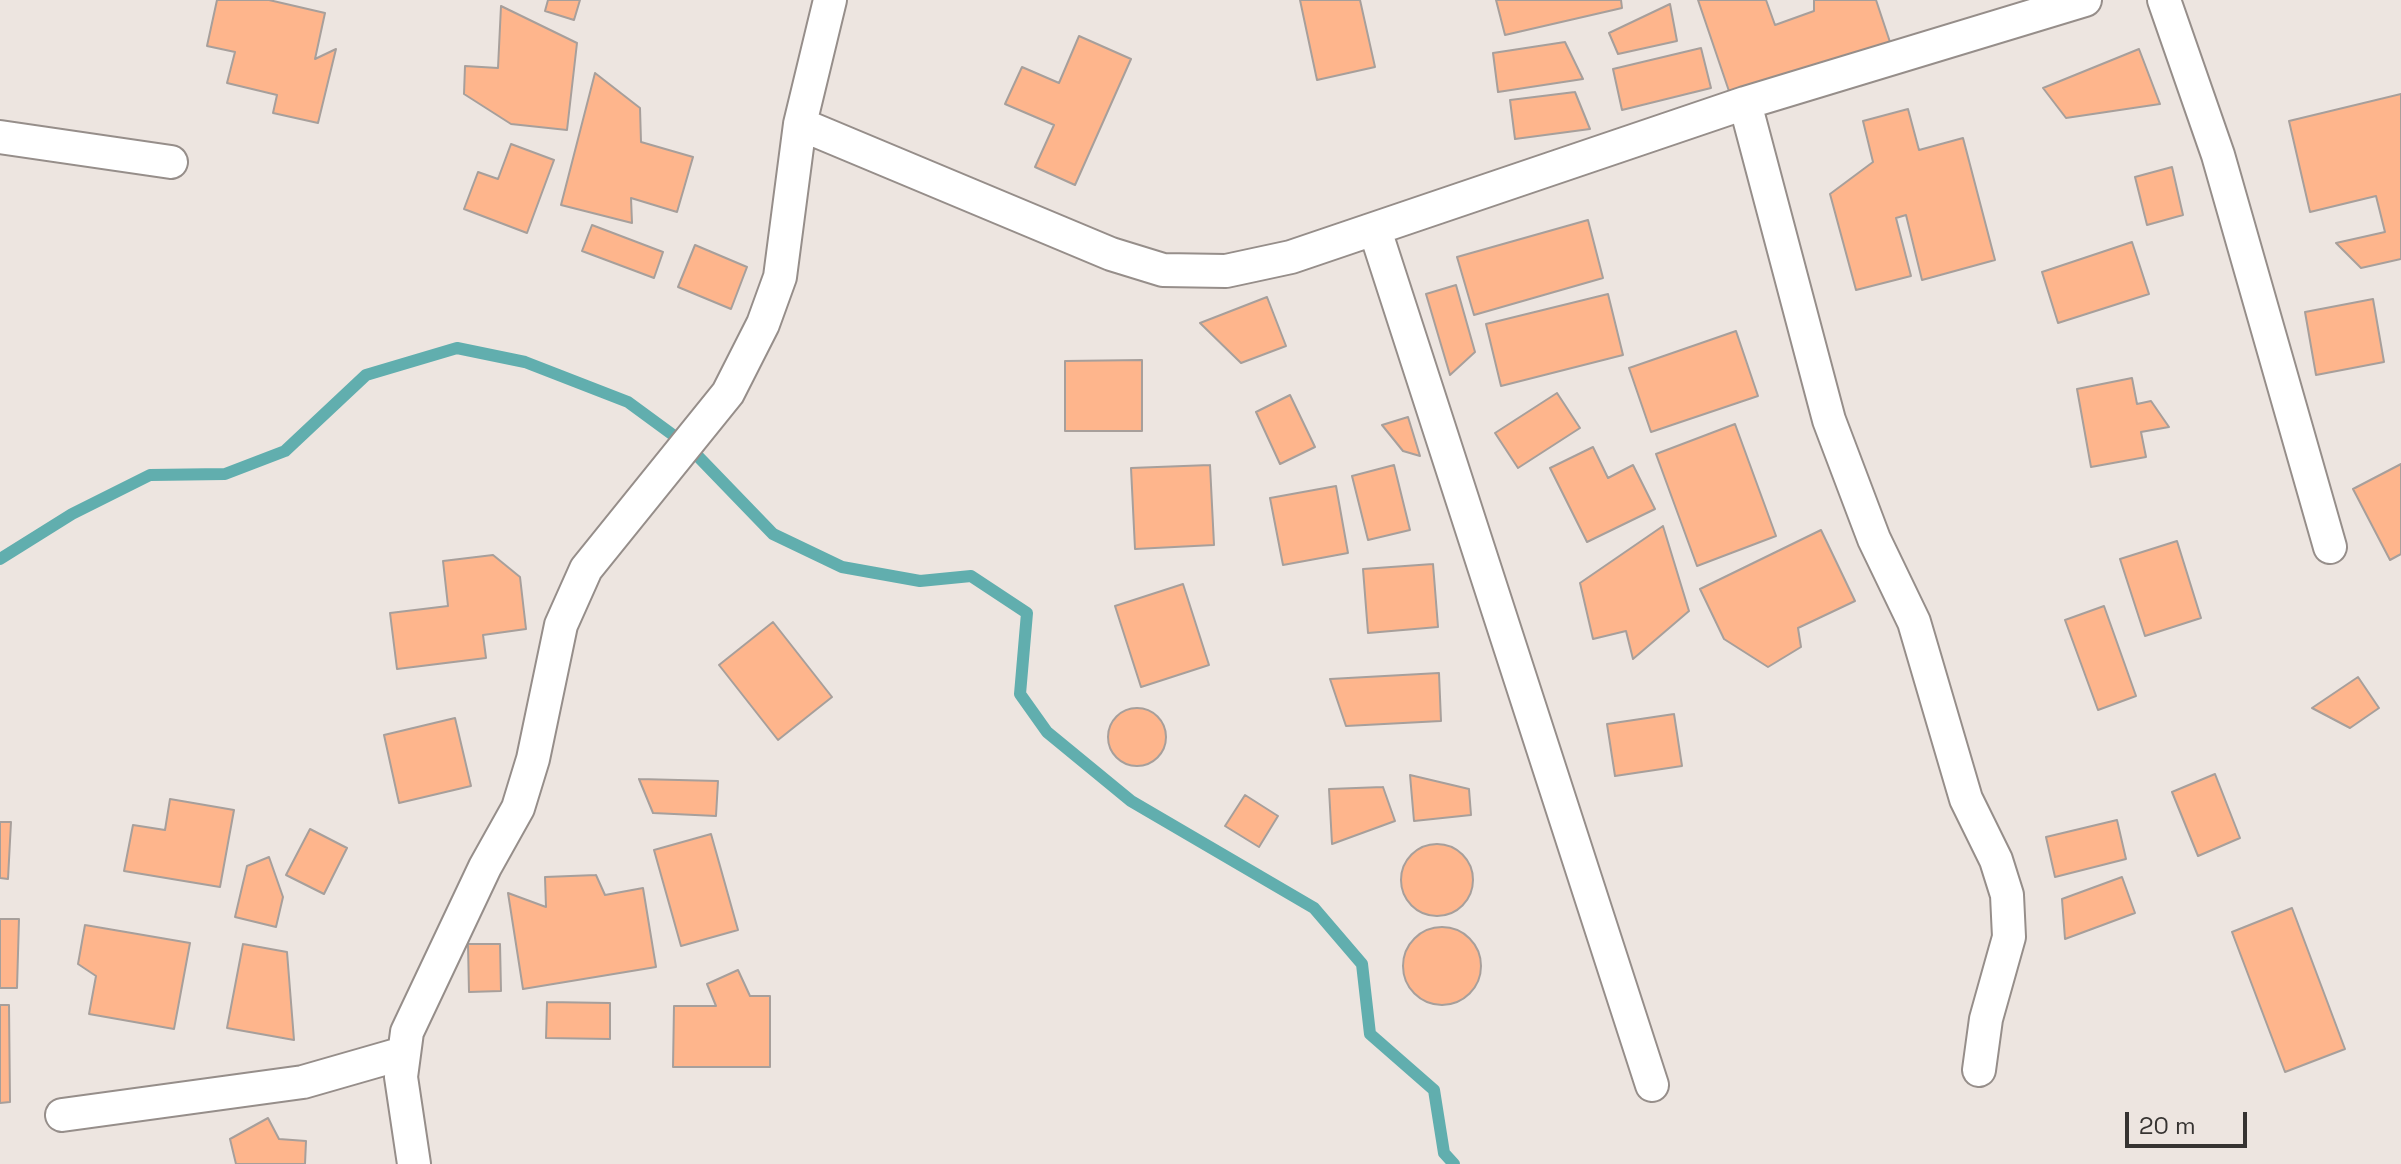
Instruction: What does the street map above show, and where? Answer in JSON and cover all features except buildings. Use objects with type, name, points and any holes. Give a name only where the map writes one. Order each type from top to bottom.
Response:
[{"type":"street","points":[[414,1164],[401,1077],[407,1032],[418,1004],[518,808],[533,759],[561,625],[586,569],[728,393],[763,324],[780,277],[800,124],[830,0]]},
{"type":"street","points":[[800,124],[1098,249],[1163,270],[1226,271],[1291,257],[1745,103],[2085,0]]},
{"type":"street","points":[[2164,0],[2218,155],[2330,547]]},
{"type":"street","points":[[1745,103],[1829,420],[1874,539],[1914,622],[1966,799],[1996,860],[2007,895],[2009,937],[1986,1019],[1979,1070]]},
{"type":"street","points":[[0,137],[171,162]]},
{"type":"street","points":[[1375,230],[1652,1085]]},
{"type":"street","points":[[62,1115],[303,1082],[404,1053]]},
{"type":"waterway","points":[[0,559],[72,514],[150,475],[225,474],[285,451],[366,375],[457,348],[525,362],[628,402],[688,446],[773,534],[842,567],[920,581],[971,576],[1027,613],[1020,694],[1047,732],[1131,801],[1314,908],[1362,964],[1370,1034],[1434,1090],[1444,1153],[1454,1164]]}]
